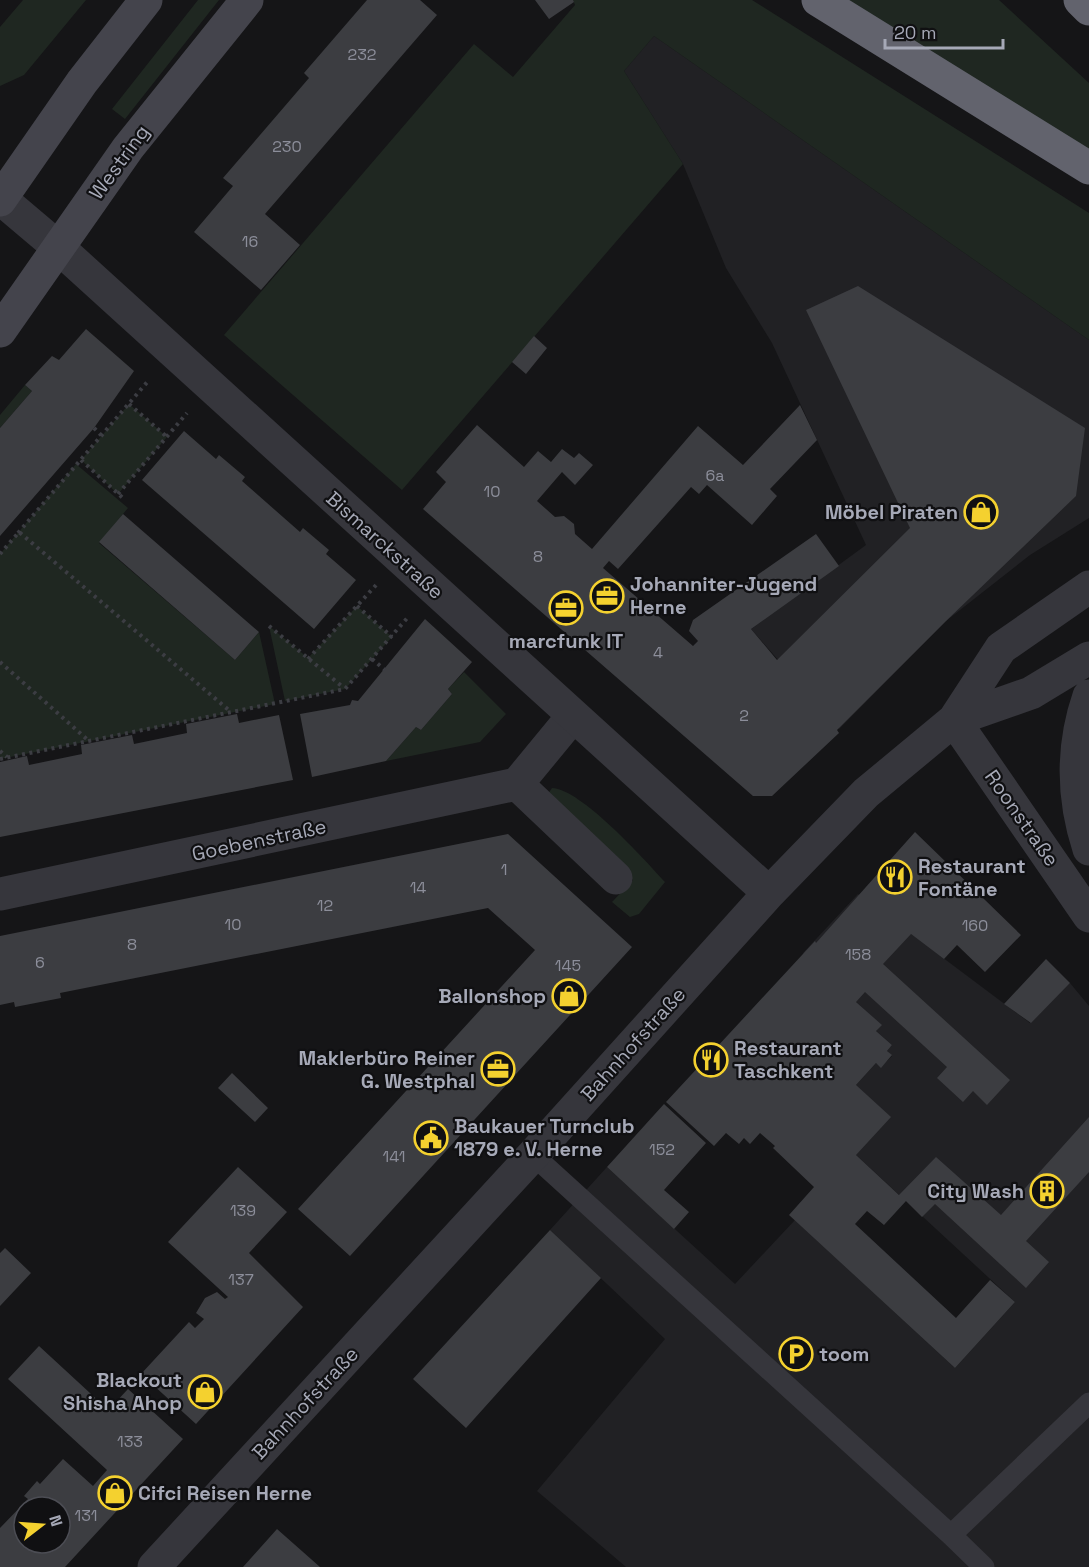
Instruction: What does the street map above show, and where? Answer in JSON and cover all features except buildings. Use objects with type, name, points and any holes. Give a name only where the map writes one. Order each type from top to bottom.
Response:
[{"type":"highway","points":[[818,0],[1089,168]]},
{"type":"highway","points":[[1080,0],[1089,9]]},
{"type":"main road","points":[[0,199],[82,82],[146,0]]},
{"type":"main road","name":"Westring","points":[[0,331],[128,148],[247,0]]},
{"type":"street","name":"Bismarckstraße","points":[[0,199],[59,248],[769,893]]},
{"type":"street","name":"Bahnhofstraße","points":[[154,1567],[533,1155],[769,893],[860,798],[954,720],[1000,648],[1089,587]]},
{"type":"street","name":"Bahnhofstraße","points":[[954,720],[1031,693],[1089,658]]},
{"type":"street","points":[[1089,696],[1075,749],[1075,785],[1089,849]]},
{"type":"street","points":[[573,717],[517,784],[616,878]]},
{"type":"street","name":"Roonstraße","points":[[954,720],[1089,916]]},
{"type":"street","name":"Goebenstraße","points":[[0,894],[517,784]]},
{"type":"lane","points":[[533,1155],[984,1567]]},
{"type":"lane","points":[[951,1535],[1089,1403]]},
{"type":"path","points":[[0,554],[138,393]]},
{"type":"path","points":[[129,404],[167,437]]},
{"type":"path","points":[[118,494],[176,426]]},
{"type":"path","points":[[93,428],[102,436]]},
{"type":"path","points":[[81,460],[125,500]]},
{"type":"path","points":[[19,532],[232,712]]},
{"type":"path","points":[[308,659],[368,593]]},
{"type":"path","points":[[357,606],[392,637]]},
{"type":"path","points":[[0,759],[345,689],[403,624]]},
{"type":"path","points":[[269,626],[345,689]]},
{"type":"path","points":[[372,659],[384,670]]},
{"type":"path","points":[[0,662],[89,741]]},
{"type":"path","points":[[0,751],[7,757]]},
{"type":"shaded area","points":[[23,0],[86,0],[24,75],[0,86],[0,27]]},
{"type":"shaded area","points":[[198,0],[219,0],[125,119],[112,109]]},
{"type":"shaded area","points":[[573,0],[752,0],[1089,213],[1089,340],[654,36],[624,71],[683,164],[402,490],[224,335],[474,44],[513,77],[575,5]]},
{"type":"shaded area","points":[[846,0],[999,0],[1089,83],[1089,150]]},
{"type":"shaded area","points":[[654,36],[1089,340],[1089,518],[1030,555],[946,621],[839,729],[751,629],[866,545],[772,343],[726,268],[683,164],[624,71]]},
{"type":"shaded area","points":[[25,385],[32,391],[0,428],[0,415]]},
{"type":"shaded area","points":[[129,404],[167,437],[118,494],[81,460]]},
{"type":"shaded area","points":[[76,464],[128,508],[99,543],[235,660],[259,632],[275,704],[0,759],[0,554]]},
{"type":"shaded area","points":[[357,606],[392,637],[345,689],[285,701],[269,626],[308,658]]},
{"type":"shaded area","points":[[464,672],[506,714],[480,742],[386,761],[416,727],[421,730],[452,694],[448,689]]},
{"type":"shaded area","points":[[552,788],[564,791],[595,812],[628,842],[665,882],[639,914],[630,917],[612,902],[633,880],[551,800],[548,794]]},
{"type":"shaded area","name":"toom","points":[[858,894],[1030,1023],[1070,983],[1089,1006],[1089,1567],[626,1567],[537,1491],[665,1339],[550,1230],[607,1167],[735,1284],[795,1220],[955,1368],[1015,1302],[856,1155],[856,1085],[876,1063],[881,1067],[892,1056],[887,1051],[892,1045],[876,1031],[881,1025],[803,953]]},
{"type":"place","name":"Möbel Piraten","points":[[981,512]]},
{"type":"place","name":"Johanniter-Jugend Herne","points":[[607,596]]},
{"type":"place","name":"marcfunk IT","points":[[566,608]]},
{"type":"place","name":"Restaurant Fontäne","points":[[895,877]]},
{"type":"place","name":"Ballonshop","points":[[569,996]]},
{"type":"place","name":"Restaurant Taschkent","points":[[711,1060]]},
{"type":"place","name":"Maklerbüro Reiner G. Westphal","points":[[498,1069]]},
{"type":"place","name":"Baukauer Turnclub 1879 e. V. Herne","points":[[431,1138]]},
{"type":"place","name":"City Wash","points":[[1047,1191]]},
{"type":"place","name":"toom","points":[[796,1354]]},
{"type":"place","name":"Blackout Shisha Ahop","points":[[205,1392]]},
{"type":"place","name":"Cifci Reisen Herne","points":[[115,1493]]}]
